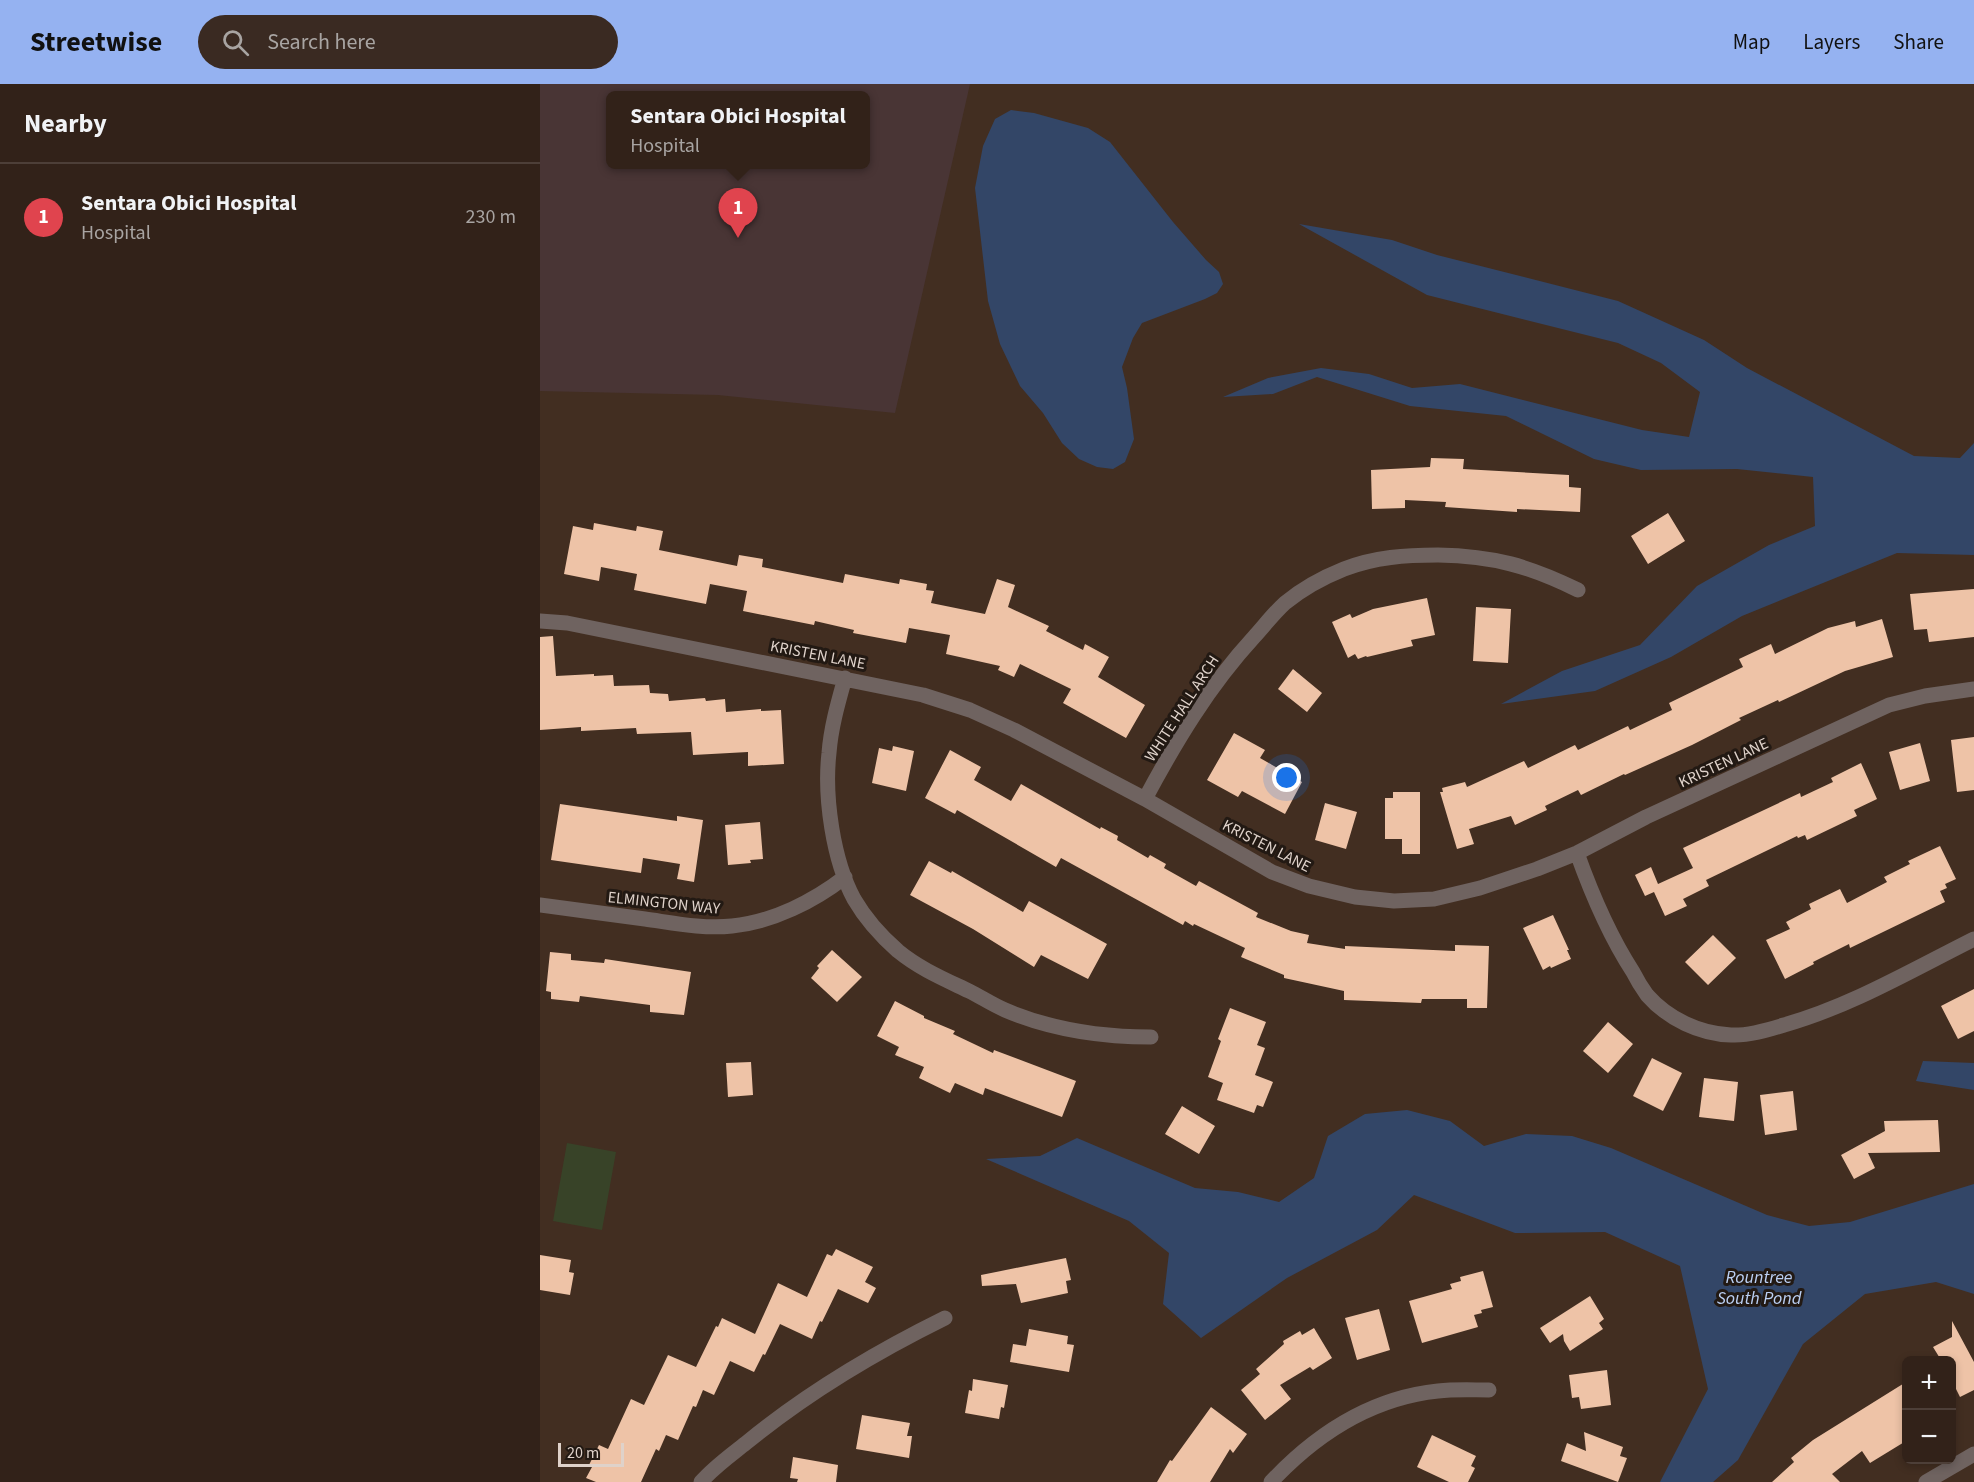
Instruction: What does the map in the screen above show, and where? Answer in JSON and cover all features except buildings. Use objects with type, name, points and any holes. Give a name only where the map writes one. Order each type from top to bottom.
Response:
[{"type":"street","name":"WHITE HALL ARCH","points":[[1145,799],[1173,746],[1206,695],[1236,657],[1286,603],[1314,584],[1344,569],[1377,559],[1411,555],[1468,556],[1520,566],[1546,574],[1578,590]]},
{"type":"street","name":"KRISTEN LANE","points":[[540,621],[567,623],[923,694],[970,710],[1014,730],[1145,799],[1272,872],[1309,886],[1355,897],[1394,901],[1434,899],[1538,869],[1889,705],[1925,696],[1974,689]]},
{"type":"street","points":[[845,678],[834,716],[828,754],[832,825],[845,877],[855,899],[874,926],[897,950],[924,970],[1004,1009],[1043,1024],[1084,1033],[1118,1037],[1151,1037]]},
{"type":"street","points":[[1576,853],[1595,903],[1618,950],[1647,994],[1661,1009],[1683,1023],[1707,1032],[1733,1036],[1766,1030],[1812,1017],[1848,1003],[1974,939]]},
{"type":"street","name":"ELMINGTON WAY","points":[[540,905],[699,927],[734,926],[761,920],[795,908],[845,877]]},
{"type":"street","points":[[701,1482],[767,1425],[828,1383],[892,1345],[945,1318]]},
{"type":"street","points":[[1271,1482],[1294,1457],[1329,1430],[1354,1416],[1395,1400],[1438,1391],[1489,1390]]},
{"type":"street","points":[[1926,1482],[1974,1454]]},
{"type":"shaded area","points":[[540,84],[970,84],[895,413],[718,395],[540,391]]},
{"type":"green space","points":[[567,1143],[616,1152],[602,1230],[553,1221]]},
{"type":"water","points":[[1011,110],[1034,113],[1088,128],[1110,142],[1173,222],[1219,272],[1223,284],[1217,293],[1205,299],[1142,323],[1133,338],[1122,367],[1134,439],[1125,462],[1113,469],[1097,467],[1079,459],[1062,443],[1043,413],[1020,386],[1000,344],[988,301],[975,188],[983,146],[995,119]]},
{"type":"water","points":[[1299,224],[1392,240],[1437,255],[1618,301],[1704,340],[1747,368],[1914,456],[1960,458],[1974,443],[1974,555],[1897,553],[1742,616],[1671,657],[1595,691],[1501,704],[1562,671],[1640,645],[1697,586],[1769,545],[1815,526],[1813,477],[1737,469],[1641,470],[1594,459],[1506,416],[1410,406],[1317,377],[1273,394],[1223,397],[1268,378],[1321,368],[1369,374],[1412,388],[1460,384],[1642,430],[1689,437],[1700,392],[1661,363],[1618,343],[1427,295]]},
{"type":"water","points":[[1923,1061],[1974,1063],[1974,1090],[1916,1081]]},
{"type":"water","name":"Rountree South Pond","points":[[1407,1110],[1450,1121],[1484,1146],[1526,1134],[1572,1136],[1611,1148],[1767,1215],[1809,1226],[1850,1222],[1974,1184],[1974,1294],[1936,1282],[1865,1294],[1803,1344],[1738,1460],[1713,1482],[1660,1482],[1708,1389],[1680,1266],[1605,1232],[1515,1233],[1414,1195],[1377,1230],[1287,1278],[1201,1338],[1163,1304],[1169,1253],[1129,1221],[986,1159],[1040,1156],[1077,1138],[1195,1188],[1238,1192],[1279,1202],[1314,1178],[1328,1136],[1365,1114]]},
{"type":"place","name":"Sentara Obici Hospital","points":[[738,238]]}]
